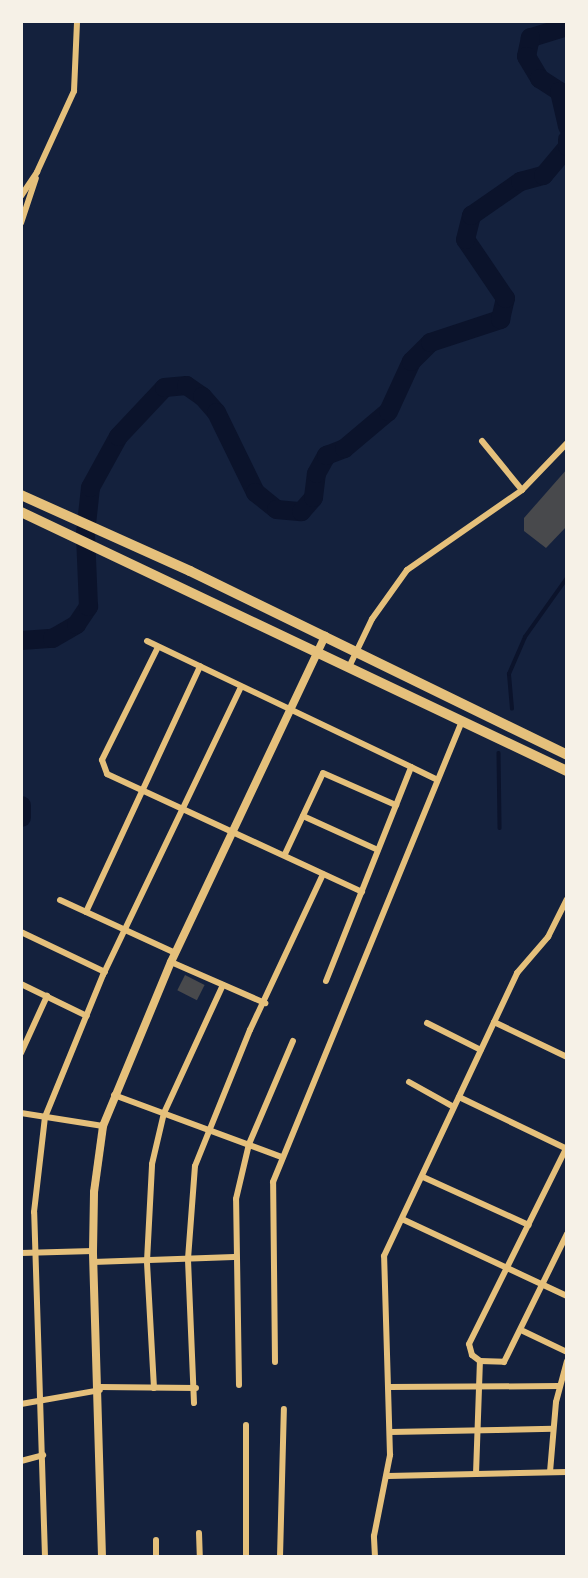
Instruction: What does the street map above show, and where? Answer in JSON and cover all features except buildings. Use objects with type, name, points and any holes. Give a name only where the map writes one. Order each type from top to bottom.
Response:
[{"type":"highway","points":[[23,496],[325,636],[567,755]]},
{"type":"highway","points":[[21,512],[567,771]]},
{"type":"street","points":[[21,223],[37,172],[74,91],[77,21]]},
{"type":"street","points":[[21,196],[37,172]]},
{"type":"street","points":[[482,441],[522,490]]},
{"type":"street","points":[[349,667],[372,619],[407,570],[522,490],[567,443]]},
{"type":"street","points":[[102,1557],[100,1389],[93,1251],[103,1126],[113,1094],[175,953],[325,636]]},
{"type":"street","points":[[147,641],[436,779]]},
{"type":"street","points":[[158,646],[102,760],[107,774],[182,812],[285,854],[362,892]]},
{"type":"street","points":[[86,912],[200,666]]},
{"type":"street","points":[[45,1557],[34,1212],[45,1117],[63,1064],[241,687]]},
{"type":"street","points":[[275,1362],[273,1182],[310,1086],[338,1034],[436,779],[462,721]]},
{"type":"street","points":[[326,981],[411,766]]},
{"type":"street","points":[[285,854],[323,773],[397,805]]},
{"type":"street","points":[[303,816],[378,850]]},
{"type":"street","points":[[194,1403],[196,1388],[188,1259],[195,1166],[207,1128],[323,874]]},
{"type":"street","points":[[374,1557],[374,1536],[388,1476],[390,1432],[384,1256],[517,973],[548,937],[567,899]]},
{"type":"street","points":[[60,900],[175,953]]},
{"type":"street","points":[[21,932],[105,972]]},
{"type":"street","points":[[171,962],[265,1003]]},
{"type":"street","points":[[21,984],[87,1017]]},
{"type":"street","points":[[154,1388],[147,1261],[152,1164],[164,1113],[223,985]]},
{"type":"street","points":[[21,1053],[47,996]]},
{"type":"street","points":[[494,1022],[567,1057]]},
{"type":"street","points":[[427,1023],[481,1050]]},
{"type":"street","points":[[239,1385],[241,1323],[234,1257],[236,1199],[249,1144],[293,1041]]},
{"type":"street","points":[[409,1082],[454,1107]]},
{"type":"street","points":[[113,1094],[282,1157]]},
{"type":"street","points":[[459,1097],[566,1149],[470,1344],[472,1355],[480,1361],[505,1362],[564,1247],[567,1234]]},
{"type":"street","points":[[21,1113],[103,1126]]},
{"type":"street","points":[[423,1177],[529,1225]]},
{"type":"street","points":[[402,1219],[567,1296]]},
{"type":"street","points":[[21,1253],[93,1251]]},
{"type":"street","points":[[93,1262],[234,1257]]},
{"type":"street","points":[[523,1331],[567,1352]]},
{"type":"street","points":[[476,1474],[480,1361]]},
{"type":"street","points":[[550,1472],[559,1386],[567,1361]]},
{"type":"street","points":[[389,1387],[559,1386]]},
{"type":"street","points":[[21,1404],[100,1389],[196,1388]]},
{"type":"street","points":[[280,1557],[284,1409]]},
{"type":"street","points":[[246,1424],[246,1557]]},
{"type":"street","points":[[390,1432],[553,1429]]},
{"type":"street","points":[[21,1461],[43,1455]]},
{"type":"street","points":[[388,1476],[567,1472]]},
{"type":"street","points":[[199,1533],[200,1557]]},
{"type":"street","points":[[156,1540],[156,1557]]},
{"type":"waterway","points":[[567,26],[530,37],[526,56],[539,78],[559,91],[567,126]]},
{"type":"waterway","points":[[561,98],[567,101]]},
{"type":"waterway","points":[[21,640],[52,638],[76,624],[88,606],[85,533],[90,487],[118,436],[164,387],[186,385],[202,396],[216,412],[255,492],[276,509],[301,511],[313,497],[316,473],[326,455],[344,448],[388,411],[411,361],[430,342],[500,319],[505,298],[465,239],[471,215],[520,181],[543,175],[567,146],[567,139]]},
{"type":"waterway","points":[[512,709],[509,674],[525,637],[567,578]]},
{"type":"waterway","points":[[499,753],[500,828]]},
{"type":"waterway","points":[[21,805],[21,817]]}]
